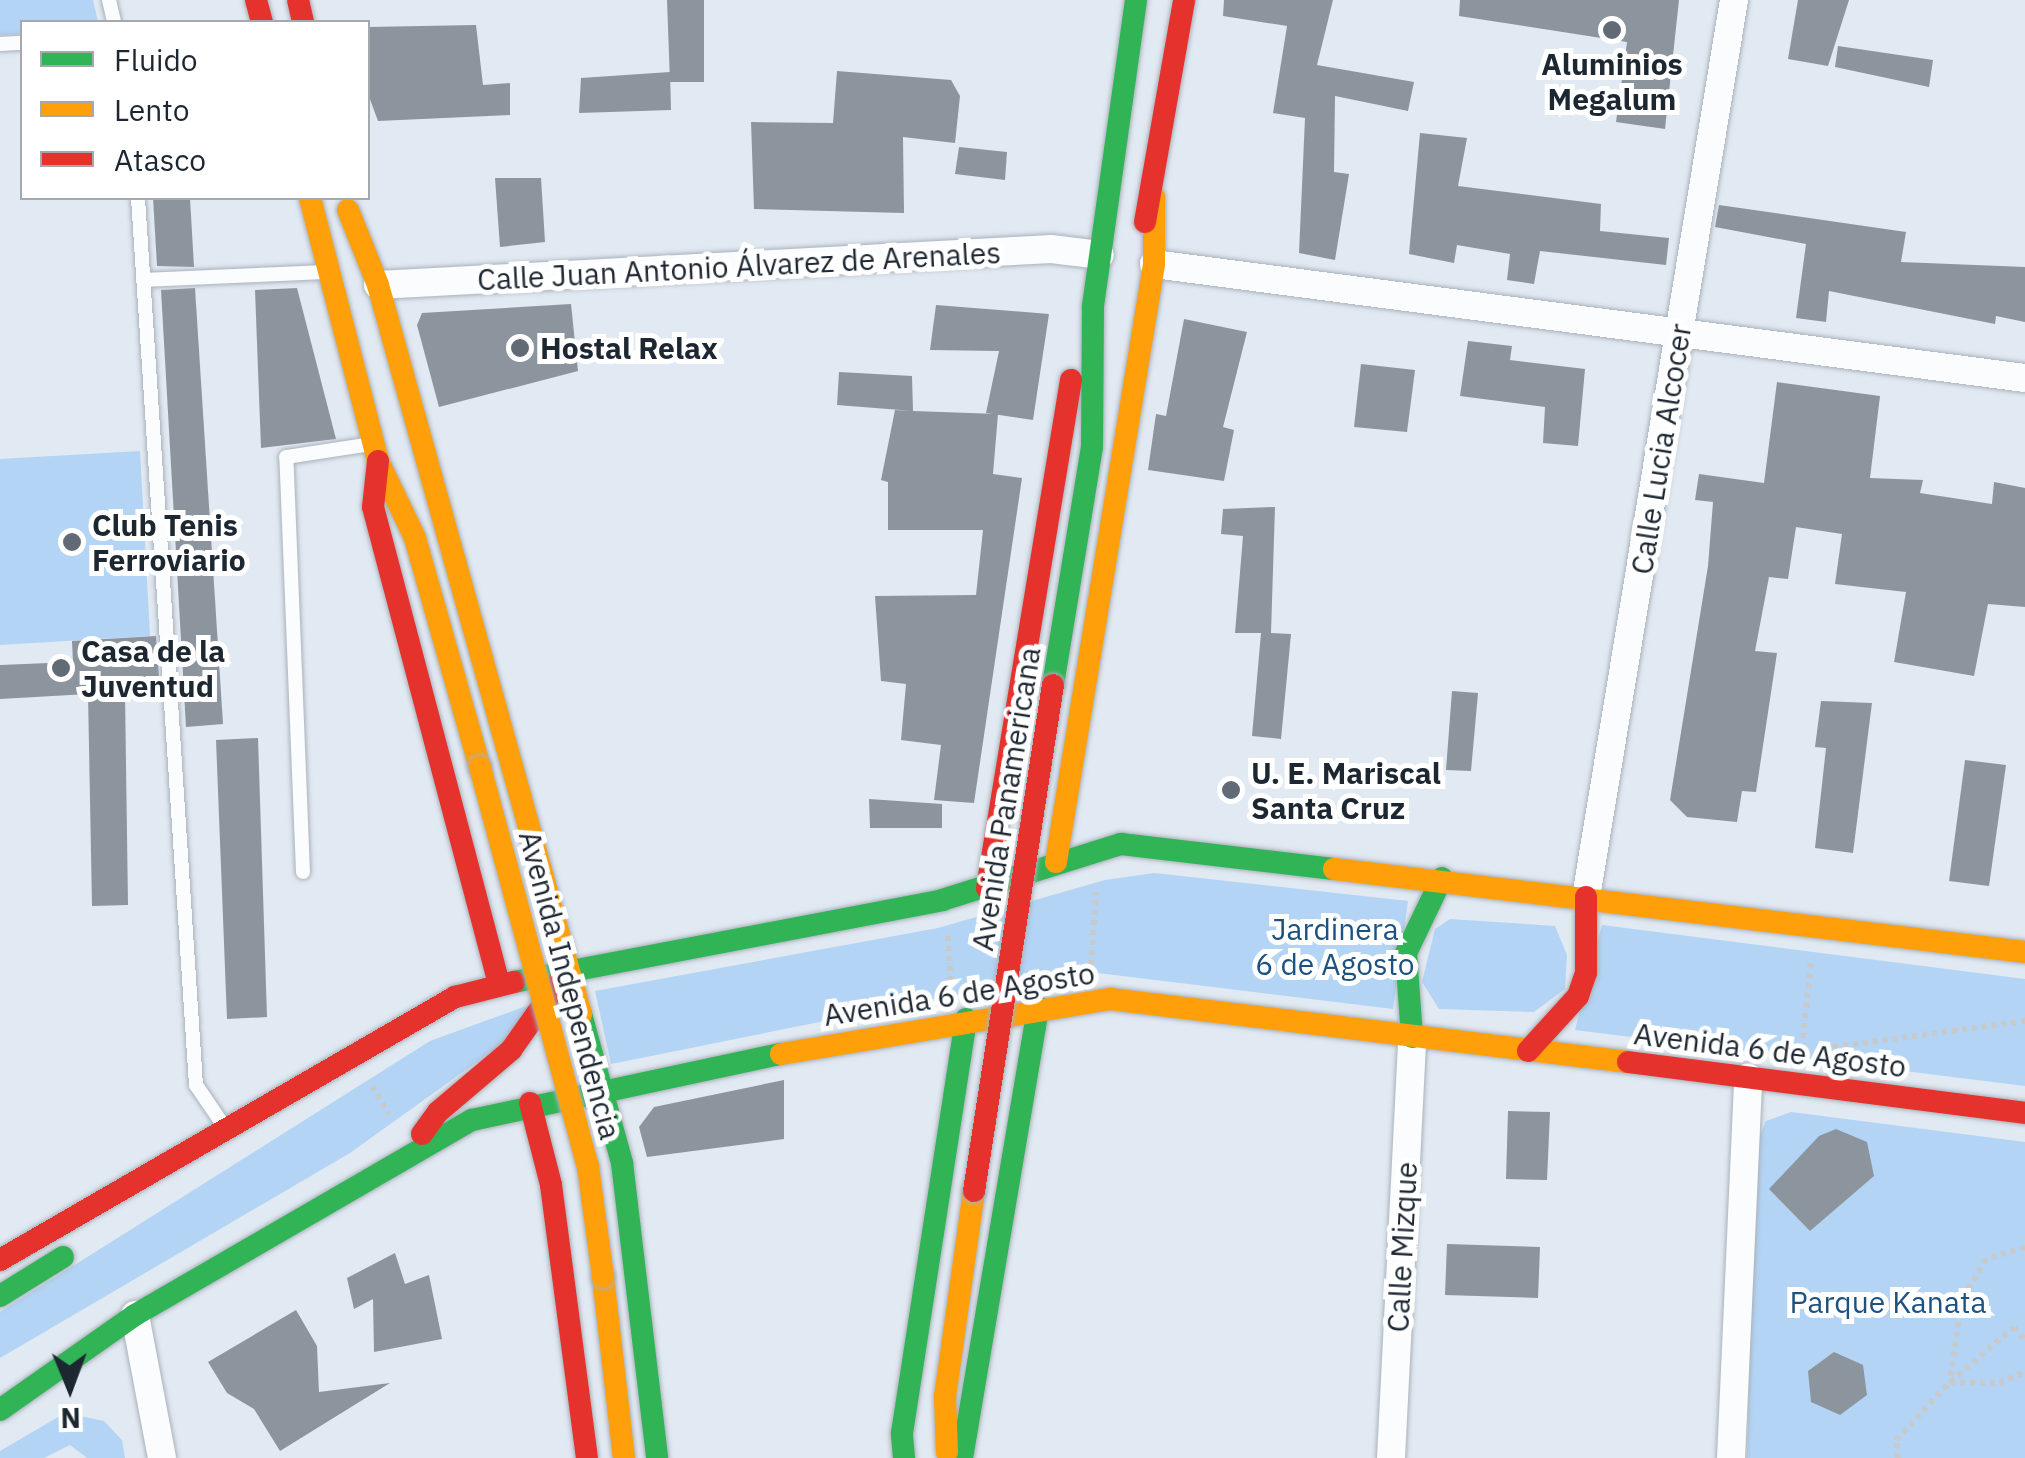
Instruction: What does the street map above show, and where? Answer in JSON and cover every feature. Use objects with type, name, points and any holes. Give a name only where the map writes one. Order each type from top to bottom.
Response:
[{"type":"main road","name":"Avenida Panamericana","points":[[948,1458],[944,1397],[1092,447],[1093,306],[1136,0]]},
{"type":"main road","name":"Avenida Panamericana","points":[[1092,447],[1110,393],[1131,260],[1154,197],[1184,0]]},
{"type":"main road","points":[[1056,862],[1154,264],[1154,197]]},
{"type":"main road","name":"Avenida Independencia","points":[[311,200],[376,452],[415,538],[588,1167],[624,1458]]},
{"type":"main road","points":[[346,204],[378,285],[622,1163],[657,1458]]},
{"type":"main road","name":"Avenida Independencia","points":[[346,204],[353,268],[416,506],[415,538]]},
{"type":"main road","points":[[987,888],[1069,384],[1093,306]]},
{"type":"main road","points":[[376,452],[373,507],[498,984]]},
{"type":"main road","points":[[0,1260],[409,1022],[498,984],[987,888],[1056,862],[1121,844],[1182,846],[2025,952]]},
{"type":"main road","points":[[1412,1037],[1406,953],[1442,878]]},
{"type":"main road","points":[[1528,1051],[1578,996],[1586,973],[1586,898]]},
{"type":"main road","points":[[410,1152],[438,1112],[510,1050],[553,997],[566,968]]},
{"type":"main road","name":"Avenida 6 de Agosto","points":[[0,1410],[135,1315],[410,1152],[472,1120],[600,1088],[1038,1007],[1110,999],[2025,1113]]},
{"type":"main road","points":[[962,1458],[1038,1007]]},
{"type":"main road","points":[[904,1458],[902,1433],[966,1019]]},
{"type":"main road","points":[[530,1103],[551,1185],[587,1458]]},
{"type":"main road","points":[[0,1296],[87,1241],[201,1146]]},
{"type":"main road","name":"Avenida 6 de Agosto","points":[[17,1367],[135,1315]]},
{"type":"main road","name":"Avenida Panamericana","points":[[916,1458],[944,1397]]},
{"type":"street","name":"Calle Lucia Alcocer","points":[[1586,898],[1734,0]]},
{"type":"street","name":"Calle Juan Antonio Álvarez de Arenales","points":[[378,285],[1051,249],[1100,255]]},
{"type":"street","points":[[1154,264],[1680,336],[2025,378]]},
{"type":"street","name":"Calle Mizque","points":[[1390,1458],[1412,1037]]},
{"type":"street","points":[[1731,1458],[1748,1077]]},
{"type":"street","points":[[135,1315],[162,1458]]},
{"type":"lane","points":[[138,200],[196,1085],[227,1130]]},
{"type":"lane","points":[[144,280],[332,272]]},
{"type":"lane","points":[[303,872],[286,457],[376,452]]},
{"type":"path","points":[[1091,966],[1096,891]]},
{"type":"path","points":[[947,930],[952,990]]},
{"type":"path","points":[[1802,1048],[1811,960]]},
{"type":"path","points":[[1812,1050],[2025,1020]]},
{"type":"path","points":[[368,1078],[394,1124]]},
{"type":"path","points":[[1950,1382],[1961,1302],[1986,1259],[2025,1247]]},
{"type":"path","points":[[1898,1458],[1896,1440],[1950,1382],[2014,1327],[2023,1338]]},
{"type":"path","points":[[1950,1382],[1988,1385],[2025,1372]]},
{"type":"green space","points":[[0,0],[93,0],[98,20],[20,20],[20,34],[0,35]]},
{"type":"green space","name":"Club Tenis Ferroviario","points":[[140,451],[150,636],[0,645],[0,459]]},
{"type":"green space","name":"Jardinera 6 de Agosto","points":[[1154,873],[1408,901],[1393,1009],[1098,973],[944,997],[611,1064],[595,991],[938,928],[1105,880]]},
{"type":"green space","name":"Jardinera 6 de Agosto","points":[[1450,919],[1555,926],[1567,955],[1565,989],[1534,1012],[1439,1009],[1422,982],[1435,929]]},
{"type":"green space","points":[[1602,925],[2025,979],[2025,1086],[1575,1030]]},
{"type":"green space","points":[[540,1001],[506,1041],[350,1153],[0,1358],[0,1312],[430,1041]]},
{"type":"green space","name":"Parque Kanata","points":[[1791,1112],[2025,1142],[2025,1458],[1747,1458],[1755,1147],[1766,1121]]},
{"type":"green space","points":[[65,1413],[104,1421],[122,1440],[125,1458],[87,1458],[70,1445],[44,1458],[0,1458],[0,1451]]},
{"type":"building","points":[[667,0],[704,0],[704,82],[670,82]]},
{"type":"building","points":[[1224,0],[1333,0],[1317,65],[1414,82],[1408,111],[1335,96],[1334,172],[1349,174],[1335,260],[1299,253],[1305,118],[1273,113],[1287,26],[1223,16]]},
{"type":"building","name":"Aluminios Megalum","points":[[1460,0],[1679,0],[1665,129],[1616,122],[1627,42],[1459,16]]},
{"type":"building","points":[[1798,0],[1849,0],[1828,66],[1788,59]]},
{"type":"building","points":[[476,25],[483,85],[510,83],[510,115],[378,121],[370,99],[370,27]]},
{"type":"building","points":[[1838,46],[1933,60],[1929,87],[1835,67]]},
{"type":"building","points":[[837,71],[951,80],[960,96],[955,143],[903,137],[904,213],[754,209],[751,122],[833,123]]},
{"type":"building","points":[[670,72],[671,110],[579,113],[581,78]]},
{"type":"building","points":[[1420,133],[1467,138],[1458,186],[1601,204],[1600,231],[1669,238],[1666,265],[1540,251],[1534,284],[1507,280],[1510,254],[1457,245],[1454,263],[1409,254]]},
{"type":"building","points":[[959,147],[1007,152],[1005,180],[955,174]]},
{"type":"building","points":[[495,178],[541,178],[545,242],[500,247]]},
{"type":"building","points":[[153,200],[190,200],[194,267],[157,266]]},
{"type":"building","points":[[1719,205],[1906,232],[1901,262],[2025,267],[2025,322],[1996,316],[1995,324],[1829,291],[1826,322],[1796,318],[1806,244],[1715,227]]},
{"type":"building","points":[[195,288],[223,724],[186,727],[161,290]]},
{"type":"building","points":[[297,288],[336,439],[261,448],[255,290]]},
{"type":"building","points":[[571,304],[578,371],[439,407],[417,325],[422,313]]},
{"type":"building","points":[[936,305],[1049,314],[1033,420],[986,413],[999,351],[930,350]]},
{"type":"building","points":[[1184,319],[1247,332],[1223,427],[1234,430],[1224,481],[1148,470],[1156,414],[1166,416]]},
{"type":"building","points":[[1468,341],[1512,346],[1510,360],[1585,369],[1578,446],[1543,443],[1545,407],[1460,396]]},
{"type":"building","points":[[1361,364],[1415,370],[1407,432],[1354,427]]},
{"type":"building","points":[[839,372],[912,376],[913,411],[837,405]]},
{"type":"building","points":[[1777,382],[1880,396],[1870,478],[1923,480],[1920,493],[1992,504],[1994,482],[2025,488],[2025,607],[1988,604],[1974,676],[1894,662],[1906,592],[1835,584],[1842,534],[1796,527],[1788,579],[1769,577],[1755,651],[1777,653],[1756,792],[1742,791],[1737,822],[1687,817],[1670,800],[1708,566],[1713,502],[1695,500],[1699,474],[1764,483]]},
{"type":"building","points":[[895,410],[998,414],[993,474],[1022,478],[974,803],[934,800],[941,745],[901,740],[906,684],[881,681],[875,596],[976,595],[983,530],[888,530],[888,482],[881,480]]},
{"type":"building","points":[[1275,507],[1271,633],[1291,634],[1281,739],[1252,736],[1261,633],[1235,633],[1243,536],[1221,534],[1223,509]]},
{"type":"building","points":[[156,636],[160,690],[125,692],[128,905],[92,906],[88,694],[0,699],[0,665],[73,662],[72,641]]},
{"type":"building","points":[[1452,691],[1478,693],[1471,771],[1446,770]]},
{"type":"building","points":[[1821,701],[1872,703],[1853,853],[1815,848],[1826,748],[1815,747]]},
{"type":"building","points":[[258,738],[267,1017],[227,1019],[216,740]]},
{"type":"building","points":[[1965,760],[2006,765],[1989,886],[1949,881]]},
{"type":"building","points":[[869,799],[942,804],[942,828],[870,828]]},
{"type":"building","points":[[784,1080],[784,1139],[647,1157],[639,1127],[654,1107]]},
{"type":"building","points":[[1508,1111],[1550,1112],[1547,1180],[1506,1179]]},
{"type":"building","points":[[1836,1129],[1867,1142],[1874,1176],[1810,1231],[1769,1189],[1819,1136]]},
{"type":"building","points":[[1447,1244],[1540,1247],[1538,1298],[1445,1295]]},
{"type":"building","points":[[395,1253],[405,1284],[429,1275],[442,1339],[374,1352],[373,1299],[354,1309],[347,1278]]},
{"type":"building","points":[[296,1310],[317,1346],[319,1392],[390,1383],[280,1451],[254,1409],[227,1393],[208,1362]]},
{"type":"building","points":[[1834,1352],[1863,1365],[1867,1395],[1840,1415],[1811,1402],[1808,1371]]},
{"type":"traffic: fast","points":[[1053,685],[1092,447],[1093,306],[1136,0]]},
{"type":"traffic: fast","points":[[514,982],[942,900],[1121,844],[1334,869]]},
{"type":"traffic: fast","points":[[1412,1037],[1406,953],[1442,878]]},
{"type":"traffic: fast","points":[[962,1458],[1038,1007]]},
{"type":"traffic: fast","points":[[581,1014],[622,1163],[657,1458]]},
{"type":"traffic: fast","points":[[904,1458],[902,1433],[966,1019]]},
{"type":"traffic: fast","points":[[0,1410],[135,1315],[472,1120],[781,1054]]},
{"type":"traffic: fast","points":[[0,1296],[63,1257]]},
{"type":"traffic: slow","points":[[1056,862],[1154,264],[1154,197]]},
{"type":"traffic: slow","points":[[311,200],[378,461],[415,538],[480,767]]},
{"type":"traffic: slow","points":[[348,210],[378,285],[581,1014]]},
{"type":"traffic: slow","points":[[480,767],[588,1167],[603,1277]]},
{"type":"traffic: slow","points":[[1334,869],[2025,952]]},
{"type":"traffic: slow","points":[[781,1054],[1110,999],[1628,1062]]},
{"type":"traffic: slow","points":[[947,1452],[945,1397],[974,1191]]},
{"type":"traffic: slow","points":[[603,1277],[624,1458]]},
{"type":"traffic: jam","points":[[256,0],[261,20]]},
{"type":"traffic: jam","points":[[298,0],[303,20]]},
{"type":"traffic: jam","points":[[1145,222],[1184,0]]},
{"type":"traffic: jam","points":[[987,888],[1071,380]]},
{"type":"traffic: jam","points":[[378,461],[373,507],[499,984]]},
{"type":"traffic: jam","points":[[974,1191],[1053,685]]},
{"type":"traffic: jam","points":[[1528,1051],[1578,996],[1586,973],[1586,897]]},
{"type":"traffic: jam","points":[[422,1134],[438,1112],[511,1050],[561,979]]},
{"type":"traffic: jam","points":[[0,1260],[455,997],[514,982]]},
{"type":"traffic: jam","points":[[1628,1062],[2025,1113]]},
{"type":"traffic: jam","points":[[530,1103],[551,1185],[587,1458]]},
{"type":"place","name":"Aluminios Megalum","points":[[1612,30]]},
{"type":"place","name":"Hostal Relax","points":[[520,348]]},
{"type":"place","name":"Club Tenis Ferroviario","points":[[72,542]]},
{"type":"place","name":"Casa de la Juventud","points":[[61,668]]},
{"type":"place","name":"U. E. Mariscal Santa Cruz","points":[[1231,790]]}]
